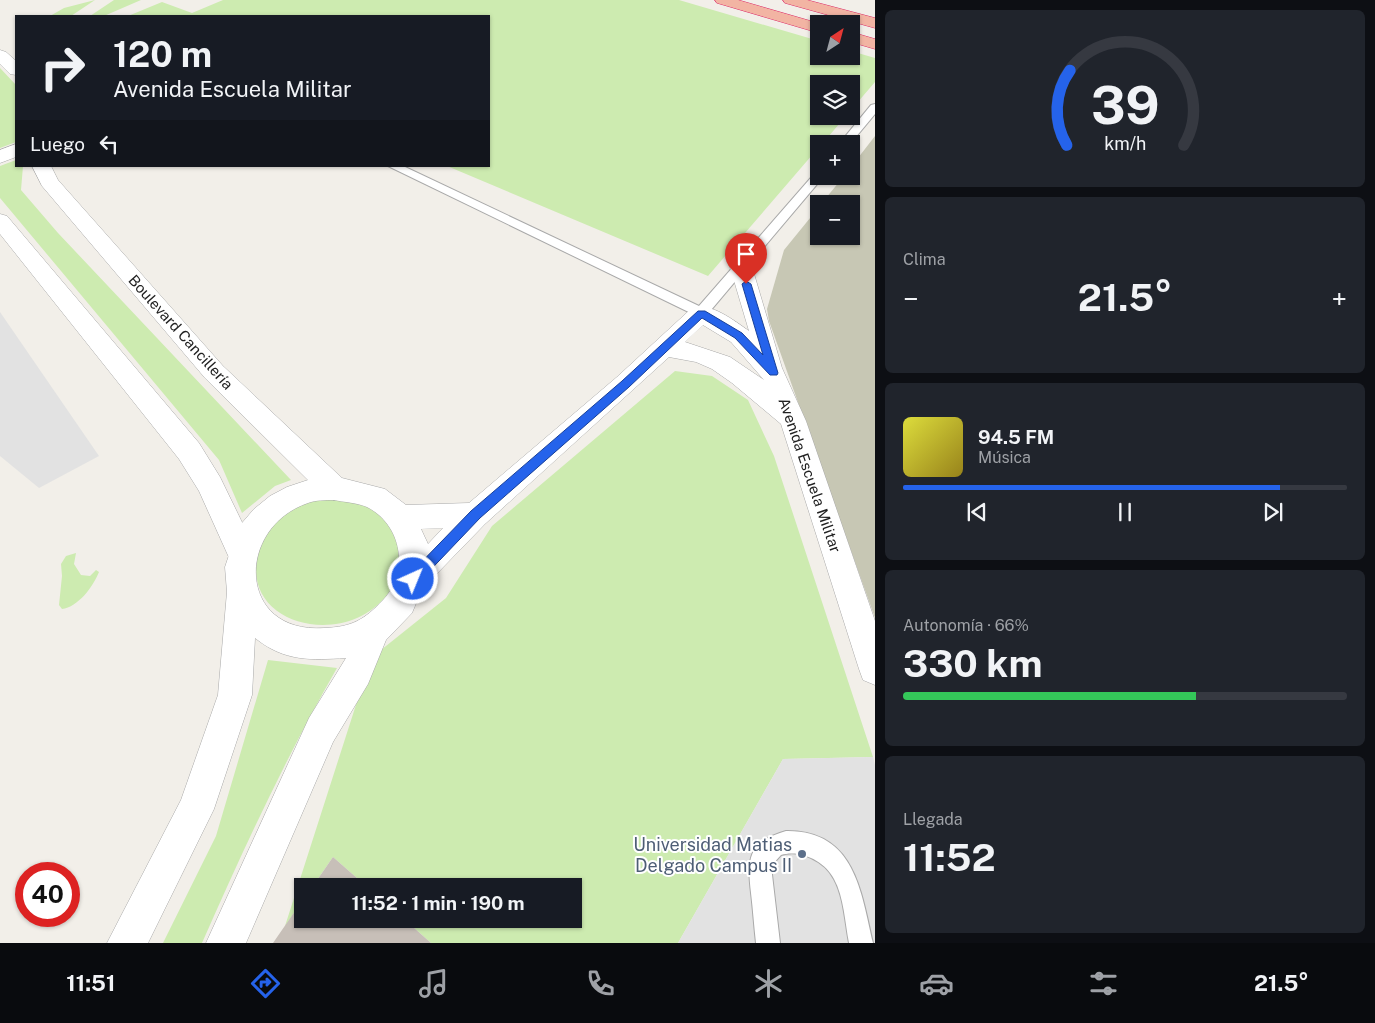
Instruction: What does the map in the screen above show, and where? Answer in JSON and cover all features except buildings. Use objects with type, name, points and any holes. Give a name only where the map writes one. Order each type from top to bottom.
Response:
[{"type":"highway","points":[[722,0],[810,25]]},
{"type":"highway","points":[[790,0],[875,23]]},
{"type":"highway","points":[[860,40],[875,44]]},
{"type":"street","points":[[0,55],[15,69]]},
{"type":"street","points":[[0,157],[15,150]]},
{"type":"street","name":"Boulevard Cancillería","points":[[42,167],[49,182],[214,372],[334,488]]},
{"type":"street","points":[[0,220],[188,451],[210,485],[242,553]]},
{"type":"street","points":[[741,267],[773,373]]},
{"type":"street","points":[[413,579],[475,514],[665,348],[701,313]]},
{"type":"street","name":"Avenida Escuela Militar","points":[[701,313],[738,336],[773,373],[793,421],[875,669]]},
{"type":"street","points":[[665,348],[702,355],[723,364],[743,377],[793,421]]},
{"type":"street","points":[[127,943],[196,809],[235,695],[242,594],[239,574],[242,553],[252,531],[267,513],[298,494],[334,488],[356,490],[376,498],[400,517],[411,534],[416,567],[403,602],[385,622],[374,630],[335,644],[308,645],[282,638],[261,624],[250,610],[242,594]]},
{"type":"street","points":[[400,517],[475,514]]},
{"type":"street","points":[[226,943],[322,730],[356,672],[374,630]]},
{"type":"lane","points":[[852,135],[875,107]]},
{"type":"lane","points":[[395,167],[701,313],[811,185]]},
{"type":"lane","points":[[768,943],[759,864],[767,852],[778,844],[793,842],[820,851],[842,872],[861,943]]},
{"type":"shaded area","points":[[875,136],[875,618],[769,321],[767,309],[784,250],[810,218],[810,245],[860,245],[860,195],[828,195],[837,185],[860,185],[860,155]]},
{"type":"shaded area","points":[[0,312],[99,456],[39,488],[0,456]]},
{"type":"shaded area","name":"Universidad Matias Delgado Campus II","points":[[873,757],[875,765],[875,943],[678,943],[783,759]]},
{"type":"green space","points":[[95,0],[72,15],[52,15],[64,8]]},
{"type":"green space","points":[[114,0],[141,0],[106,15],[92,15]]},
{"type":"green space","points":[[223,0],[679,0],[810,38],[810,65],[860,65],[860,54],[875,58],[875,82],[860,100],[860,75],[810,75],[810,125],[838,125],[830,135],[810,135],[810,157],[708,276],[449,167],[490,167],[490,15],[130,15],[162,2],[192,13]]},
{"type":"green space","points":[[0,68],[15,84],[15,142],[0,148]]},
{"type":"green space","points":[[15,160],[15,167],[23,167],[21,190],[58,233],[291,480],[275,486],[242,513],[219,460],[0,198],[0,166]]},
{"type":"green space","name":"Universidad Matias Delgado Campus II","points":[[675,371],[712,376],[748,400],[774,456],[873,757],[783,759],[678,943],[431,943],[414,928],[582,928],[582,878],[357,878],[333,857],[319,878],[300,878],[371,658],[446,598],[492,526]]},
{"type":"green space","points":[[314,499],[359,500],[393,524],[400,550],[401,569],[397,581],[390,592],[368,612],[345,622],[321,625],[298,621],[278,612],[264,597],[256,576],[259,551],[273,525],[287,513]]},
{"type":"green space","points":[[76,553],[74,564],[81,575],[90,576],[96,570],[99,572],[93,584],[79,600],[62,609],[59,605],[62,576],[61,564],[66,556]]},
{"type":"green space","points":[[268,660],[337,668],[300,735],[266,804],[202,943],[163,943],[216,836]]},
{"type":"green space","name":"Universidad Matias Delgado Campus II","points":[[294,898],[294,913],[285,926]]},
{"type":"place","name":"Universidad Matias Delgado Campus II","points":[[802,854]]},
{"type":"route","points":[[413,579],[475,514],[626,384],[701,313],[738,336],[773,373],[746,284]]}]
